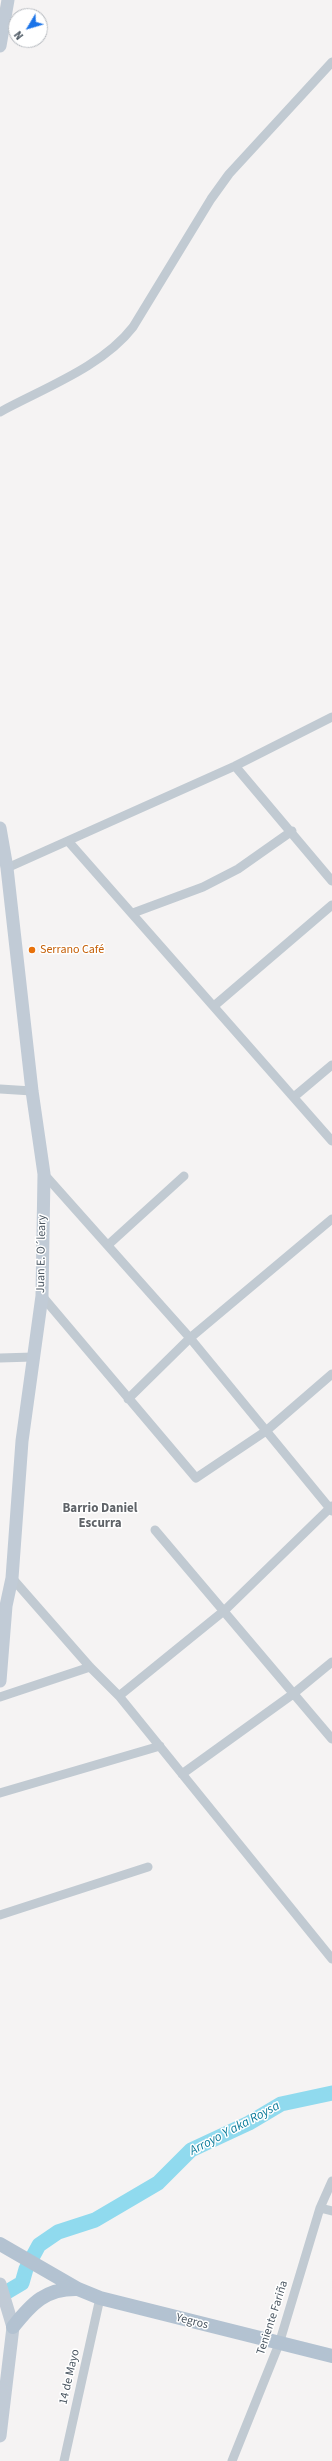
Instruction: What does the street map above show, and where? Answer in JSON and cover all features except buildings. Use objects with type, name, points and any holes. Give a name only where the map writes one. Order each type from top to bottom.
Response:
[{"type":"main road","name":"Yegros","points":[[2,2246],[78,2289],[100,2298],[279,2344],[332,2356]]},
{"type":"main road","points":[[13,2327],[29,2308],[52,2291],[60,2288],[78,2289]]},
{"type":"street","points":[[0,46],[8,0]]},
{"type":"street","points":[[0,412],[93,362],[123,340],[133,327],[210,199],[230,174],[332,62]]},
{"type":"street","points":[[7,868],[235,766],[332,717]]},
{"type":"street","points":[[235,766],[292,831],[332,881]]},
{"type":"street","points":[[133,913],[202,887],[238,869],[292,831]]},
{"type":"street","name":"Juan E. O´leary","points":[[0,833],[7,868],[32,1091],[44,1174],[42,1296],[22,1441],[12,1578],[6,1606],[0,1680]]},
{"type":"street","points":[[68,841],[332,1140]]},
{"type":"street","points":[[214,1006],[332,905]]},
{"type":"street","points":[[294,1096],[332,1065]]},
{"type":"street","points":[[0,1089],[32,1091]]},
{"type":"street","points":[[44,1174],[190,1338],[331,1508],[225,1610],[119,1696]]},
{"type":"street","points":[[108,1245],[184,1176]]},
{"type":"street","points":[[128,1399],[190,1338],[332,1219]]},
{"type":"street","points":[[42,1296],[196,1478],[266,1431],[332,1374]]},
{"type":"street","points":[[0,1358],[33,1357]]},
{"type":"street","points":[[155,1530],[225,1610],[293,1694],[332,1739]]},
{"type":"street","points":[[12,1578],[90,1668],[119,1696],[332,1959]]},
{"type":"street","points":[[182,1774],[293,1694],[332,1662]]},
{"type":"street","points":[[0,1697],[90,1668]]},
{"type":"street","points":[[0,1793],[160,1746]]},
{"type":"street","points":[[0,1915],[148,1867]]},
{"type":"street","name":"Teniente Fariña","points":[[232,2461],[279,2344],[320,2208],[332,2181]]},
{"type":"street","points":[[320,2208],[332,2210]]},
{"type":"street","points":[[0,2284],[13,2327],[0,2436]]},
{"type":"street","name":"14 de Mayo","points":[[64,2461],[100,2298]]},
{"type":"waterway","name":"Arroyo Y aka Roysa","points":[[0,2296],[22,2283],[26,2269],[39,2245],[58,2232],[95,2220],[158,2183],[191,2150],[249,2123],[281,2104],[332,2093]]},
{"type":"place","name":"Serrano Café","points":[[32,950]]},
{"type":"district","name":"Barrio Daniel Escurra","points":[[100,1516]]}]
